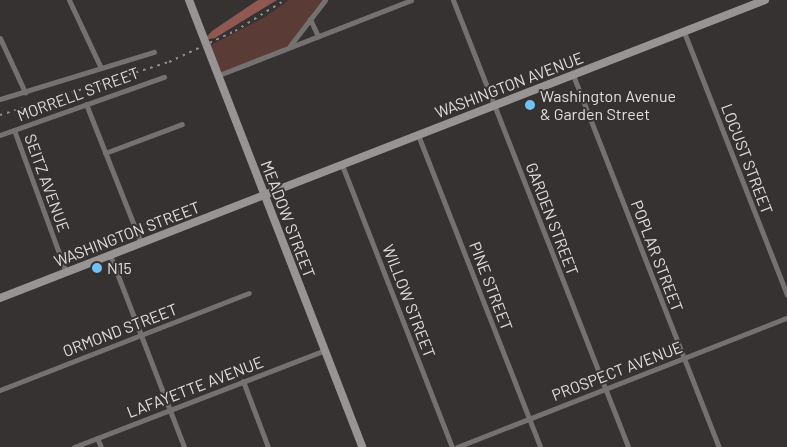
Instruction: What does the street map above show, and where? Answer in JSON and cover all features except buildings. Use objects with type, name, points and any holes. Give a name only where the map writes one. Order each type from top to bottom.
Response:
[{"type":"main road","name":"MEADOW STREET","points":[[189,0],[362,447]]},
{"type":"main road","name":"WASHINGTON AVENUE","points":[[264,195],[765,0]]},
{"type":"main road","name":"WASHINGTON STREET","points":[[0,298],[264,195]]},
{"type":"street","points":[[68,0],[101,68]]},
{"type":"street","points":[[288,48],[325,0]]},
{"type":"street","points":[[218,75],[411,0]]},
{"type":"street","name":"GARDEN STREET","points":[[452,0],[628,447]]},
{"type":"street","points":[[310,19],[318,36]]},
{"type":"street","name":"LOCUST STREET","points":[[684,32],[787,295]]},
{"type":"street","points":[[0,38],[25,92]]},
{"type":"street","points":[[0,99],[154,52]]},
{"type":"street","name":"POPLAR STREET","points":[[573,75],[718,447]]},
{"type":"street","name":"MORRELL STREET","points":[[0,135],[164,77]]},
{"type":"street","points":[[86,104],[141,243]]},
{"type":"street","points":[[105,153],[182,124]]},
{"type":"street","name":"SEITZ AVENUE","points":[[14,130],[66,272]]},
{"type":"street","name":"PINE STREET","points":[[418,135],[540,447]]},
{"type":"street","name":"WILLOW STREET","points":[[342,165],[452,447]]},
{"type":"street","points":[[110,255],[184,447]]},
{"type":"street","name":"ORMOND STREET","points":[[0,390],[249,293]]},
{"type":"street","name":"PROSPECT AVENUE","points":[[457,447],[787,318]]},
{"type":"street","name":"LAFAYETTE AVENUE","points":[[74,447],[324,350]]},
{"type":"street","points":[[243,381],[268,447]]},
{"type":"street","points":[[97,438],[100,447]]},
{"type":"shaded area","points":[[258,0],[277,0],[215,38],[204,40],[212,31]]},
{"type":"shaded area","points":[[289,0],[325,0],[293,42],[277,52],[218,75],[207,47],[265,17]]},
{"type":"railway","points":[[0,115],[169,62],[235,31],[285,0]]},
{"type":"place","name":"Washington Avenue & Garden Street","points":[[530,105]]},
{"type":"place","name":"N15","points":[[97,268]]}]
